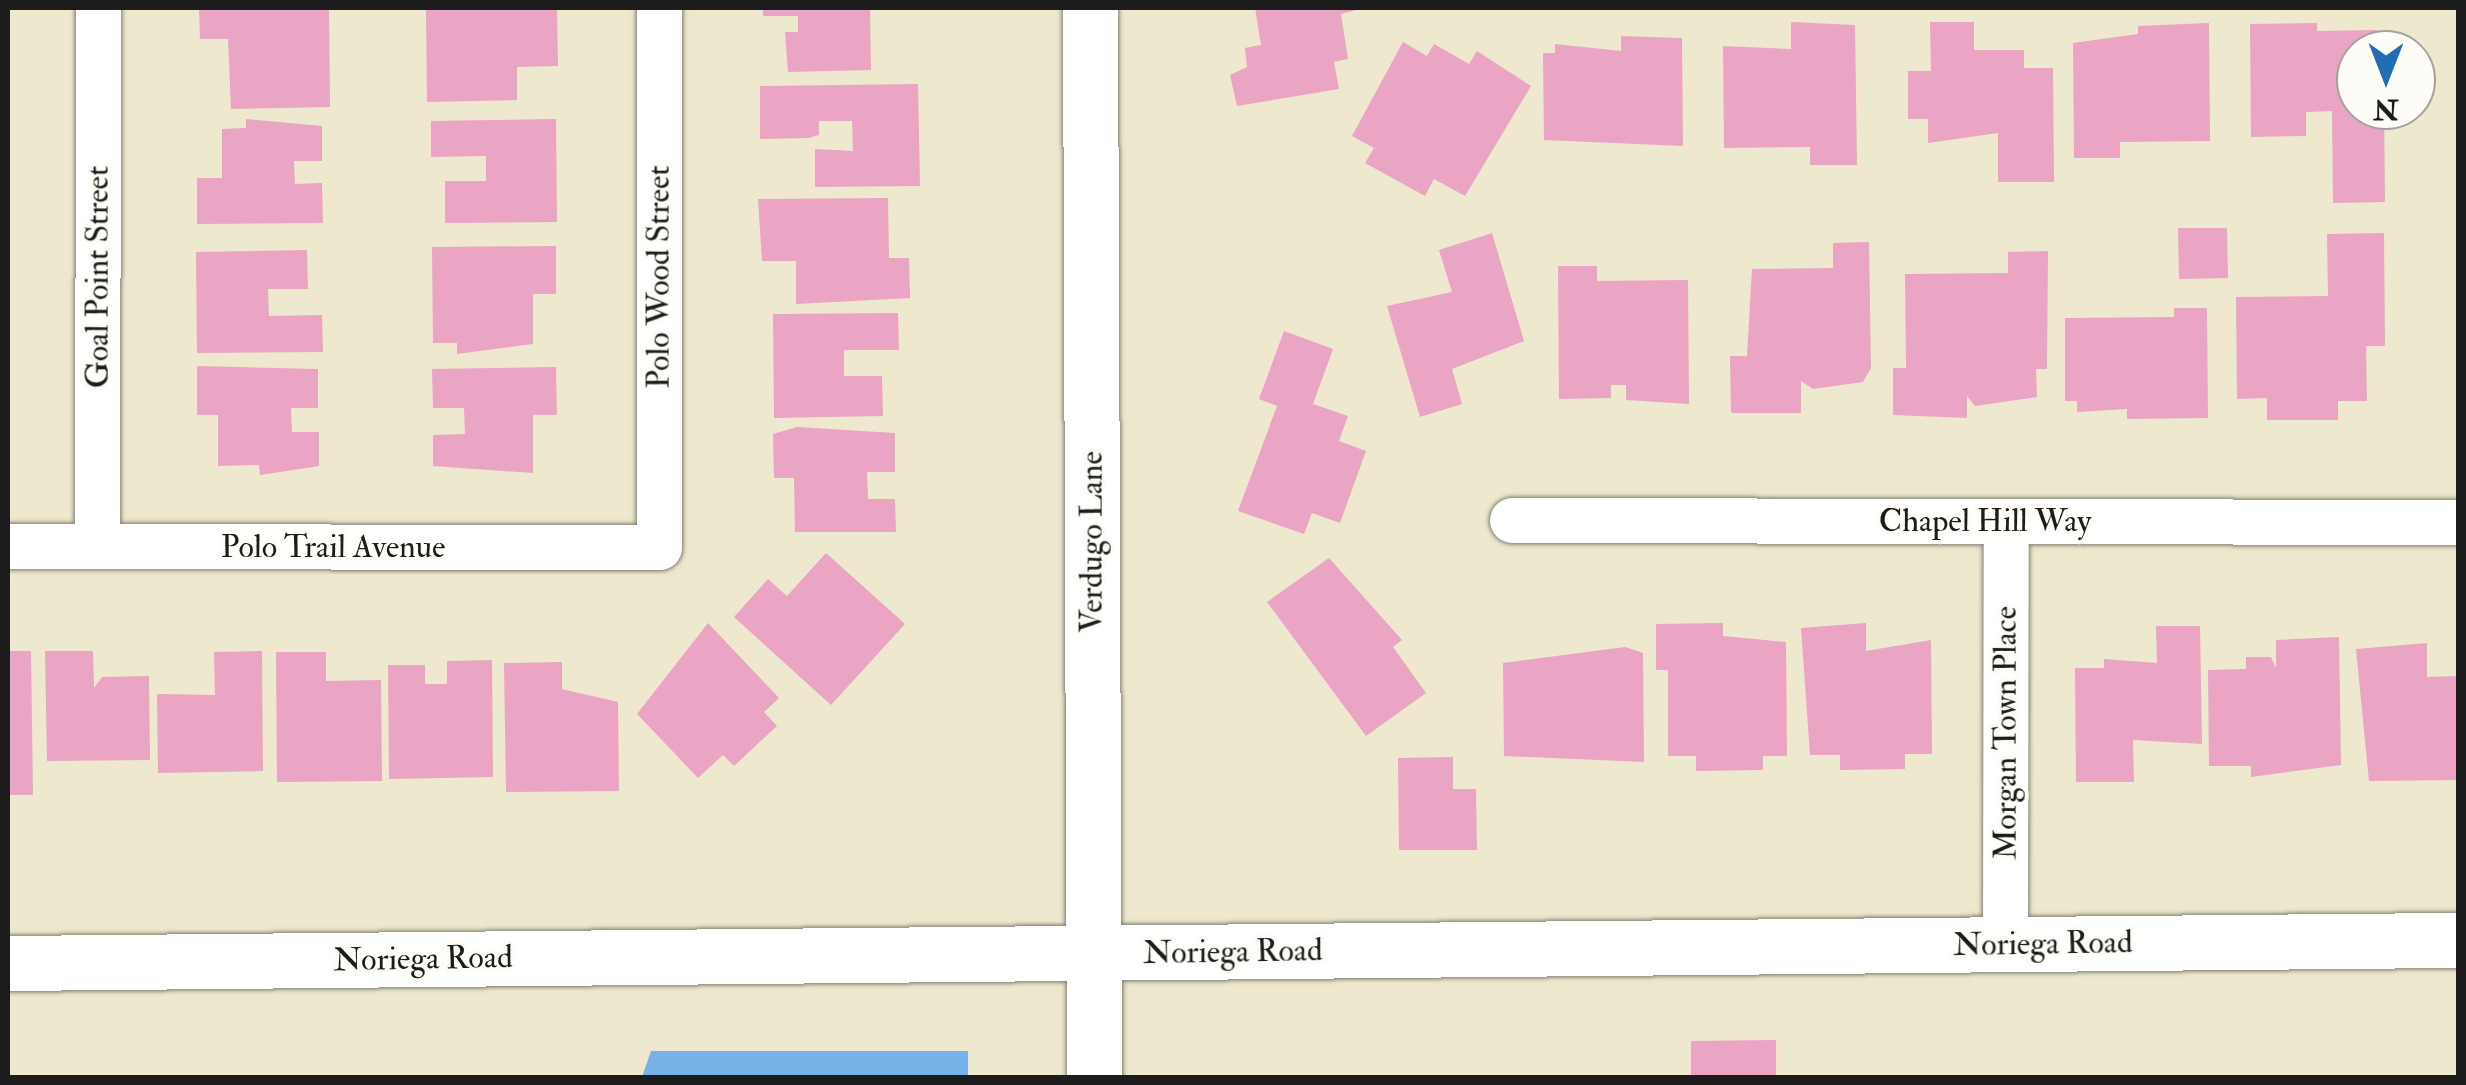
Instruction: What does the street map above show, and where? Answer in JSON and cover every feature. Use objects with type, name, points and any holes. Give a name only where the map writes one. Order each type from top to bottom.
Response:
[{"type":"street","name":"Goal Point Street","points":[[97,546],[98,8]]},
{"type":"street","name":"Polo Wood Street","points":[[659,547],[660,8]]},
{"type":"street","name":"Verdugo Lane","points":[[1090,8],[1094,1078]]},
{"type":"street","name":"Chapel Hill Way","points":[[1512,520],[2458,522]]},
{"type":"street","name":"Morgan Town Place","points":[[2005,944],[2006,521]]},
{"type":"street","name":"Polo Trail Avenue","points":[[8,546],[659,547]]},
{"type":"street","name":"Noriega Road","points":[[8,964],[2458,940]]},
{"type":"water","points":[[651,1051],[968,1051],[968,1077],[642,1077]]},
{"type":"building","points":[[199,8],[329,8],[330,107],[231,109],[228,39],[200,39]]},
{"type":"building","points":[[426,8],[557,8],[558,66],[517,67],[517,100],[427,102]]},
{"type":"building","points":[[763,8],[870,8],[871,70],[788,72],[785,32],[798,32],[798,16],[763,16]]},
{"type":"building","points":[[1255,8],[1364,8],[1341,14],[1348,59],[1334,62],[1339,89],[1237,106],[1230,75],[1247,67],[1245,48],[1261,45]]},
{"type":"building","points":[[1791,22],[1855,25],[1857,165],[1810,165],[1810,147],[1724,148],[1723,46],[1791,49]]},
{"type":"building","points":[[1930,22],[1974,22],[1974,50],[2024,50],[2024,68],[2053,68],[2054,182],[1998,182],[1998,133],[1928,143],[1928,119],[1908,119],[1908,71],[1931,71]]},
{"type":"building","points":[[2209,23],[2210,141],[2120,142],[2120,158],[2074,158],[2073,43],[2138,34],[2138,26]]},
{"type":"building","points":[[2317,23],[2317,31],[2336,31],[2336,130],[2384,130],[2385,202],[2333,203],[2332,111],[2306,112],[2306,136],[2251,137],[2250,24]]},
{"type":"building","points":[[1621,36],[1682,38],[1683,146],[1544,140],[1543,53],[1555,53],[1555,44],[1621,51]]},
{"type":"building","points":[[1403,42],[1427,56],[1434,44],[1469,64],[1477,51],[1531,86],[1465,196],[1434,179],[1425,196],[1365,163],[1374,148],[1352,136]]},
{"type":"building","points":[[918,84],[920,186],[815,187],[815,149],[853,151],[852,121],[819,121],[819,135],[809,138],[760,139],[760,86]]},
{"type":"building","points":[[246,119],[322,126],[322,161],[294,161],[295,184],[322,183],[323,223],[197,224],[197,178],[222,178],[222,129],[246,128]]},
{"type":"building","points":[[556,119],[557,222],[445,223],[445,181],[486,181],[486,156],[431,157],[431,121]]},
{"type":"building","points":[[888,198],[889,258],[909,258],[910,298],[796,304],[796,261],[762,261],[758,199]]},
{"type":"building","points":[[2178,228],[2227,228],[2228,278],[2179,279]]},
{"type":"building","points":[[1492,233],[1524,341],[1452,369],[1462,404],[1420,417],[1387,306],[1452,292],[1439,250]]},
{"type":"building","points":[[2384,233],[2385,346],[2366,346],[2367,401],[2338,401],[2338,420],[2267,420],[2267,398],[2237,399],[2236,297],[2328,296],[2327,234]]},
{"type":"building","points":[[1869,242],[1871,368],[1863,382],[1813,389],[1801,381],[1801,413],[1731,413],[1730,356],[1747,356],[1752,269],[1833,268],[1833,243]]},
{"type":"building","points":[[556,246],[556,294],[533,294],[533,344],[457,354],[457,343],[433,343],[432,247]]},
{"type":"building","points":[[307,250],[308,289],[268,289],[269,316],[322,315],[323,352],[197,353],[196,252]]},
{"type":"building","points":[[2048,251],[2047,369],[2036,369],[2037,397],[1975,406],[1967,396],[1967,418],[1893,415],[1893,368],[1906,368],[1905,274],[2008,273],[2008,252]]},
{"type":"building","points":[[1558,266],[1597,266],[1597,281],[1688,280],[1689,404],[1626,400],[1626,385],[1611,385],[1611,398],[1559,399]]},
{"type":"building","points":[[2174,308],[2207,308],[2208,418],[2127,419],[2127,409],[2077,412],[2077,401],[2065,401],[2065,318],[2174,317]]},
{"type":"building","points":[[898,313],[899,350],[844,350],[844,376],[882,376],[883,416],[774,418],[773,314]]},
{"type":"building","points":[[1284,331],[1333,349],[1313,404],[1348,416],[1339,441],[1366,451],[1340,523],[1312,513],[1304,534],[1238,511],[1277,406],[1259,399]]},
{"type":"building","points":[[197,366],[318,369],[318,408],[291,408],[292,432],[319,432],[319,466],[260,475],[259,465],[218,466],[218,415],[197,415]]},
{"type":"building","points":[[556,367],[557,415],[533,415],[533,473],[433,466],[433,435],[465,434],[464,408],[433,408],[432,369]]},
{"type":"building","points":[[797,427],[895,433],[895,472],[867,472],[868,499],[895,499],[896,532],[795,532],[794,478],[774,478],[773,434]]},
{"type":"building","points":[[826,553],[905,624],[831,705],[734,617],[768,579],[787,596]]},
{"type":"building","points":[[1329,558],[1402,640],[1393,647],[1426,693],[1366,736],[1267,602]]},
{"type":"building","points":[[708,623],[779,698],[764,712],[777,726],[734,766],[723,755],[698,778],[637,714]]},
{"type":"building","points":[[1723,623],[1723,636],[1786,642],[1787,756],[1763,756],[1763,770],[1696,771],[1696,756],[1668,756],[1668,670],[1656,670],[1656,624]]},
{"type":"building","points":[[1866,623],[1866,651],[1931,640],[1932,754],[1905,754],[1905,769],[1840,770],[1840,755],[1810,755],[1801,628]]},
{"type":"building","points":[[2156,626],[2200,626],[2202,744],[2133,740],[2134,782],[2076,782],[2075,668],[2104,668],[2104,659],[2157,663]]},
{"type":"building","points":[[2339,637],[2341,765],[2251,777],[2251,766],[2209,766],[2208,670],[2246,669],[2246,657],[2271,657],[2276,668],[2276,640]]},
{"type":"building","points":[[2427,643],[2427,677],[2458,676],[2458,780],[2369,781],[2356,649]]},
{"type":"building","points":[[1625,647],[1643,653],[1644,762],[1504,756],[1503,663]]},
{"type":"building","points":[[8,651],[31,651],[33,795],[8,795]]},
{"type":"building","points":[[45,651],[93,651],[94,688],[102,677],[149,676],[150,760],[47,761]]},
{"type":"building","points":[[262,651],[263,771],[158,773],[157,694],[215,695],[214,652]]},
{"type":"building","points":[[276,652],[326,652],[326,681],[381,680],[382,781],[277,782]]},
{"type":"building","points":[[492,660],[493,777],[389,779],[388,665],[425,665],[425,684],[447,684],[447,661]]},
{"type":"building","points":[[562,662],[562,689],[618,702],[619,791],[506,792],[504,663]]},
{"type":"building","points":[[1453,757],[1453,789],[1476,789],[1477,850],[1399,850],[1398,758]]},
{"type":"building","points":[[1776,1040],[1776,1078],[1691,1078],[1691,1041]]}]
